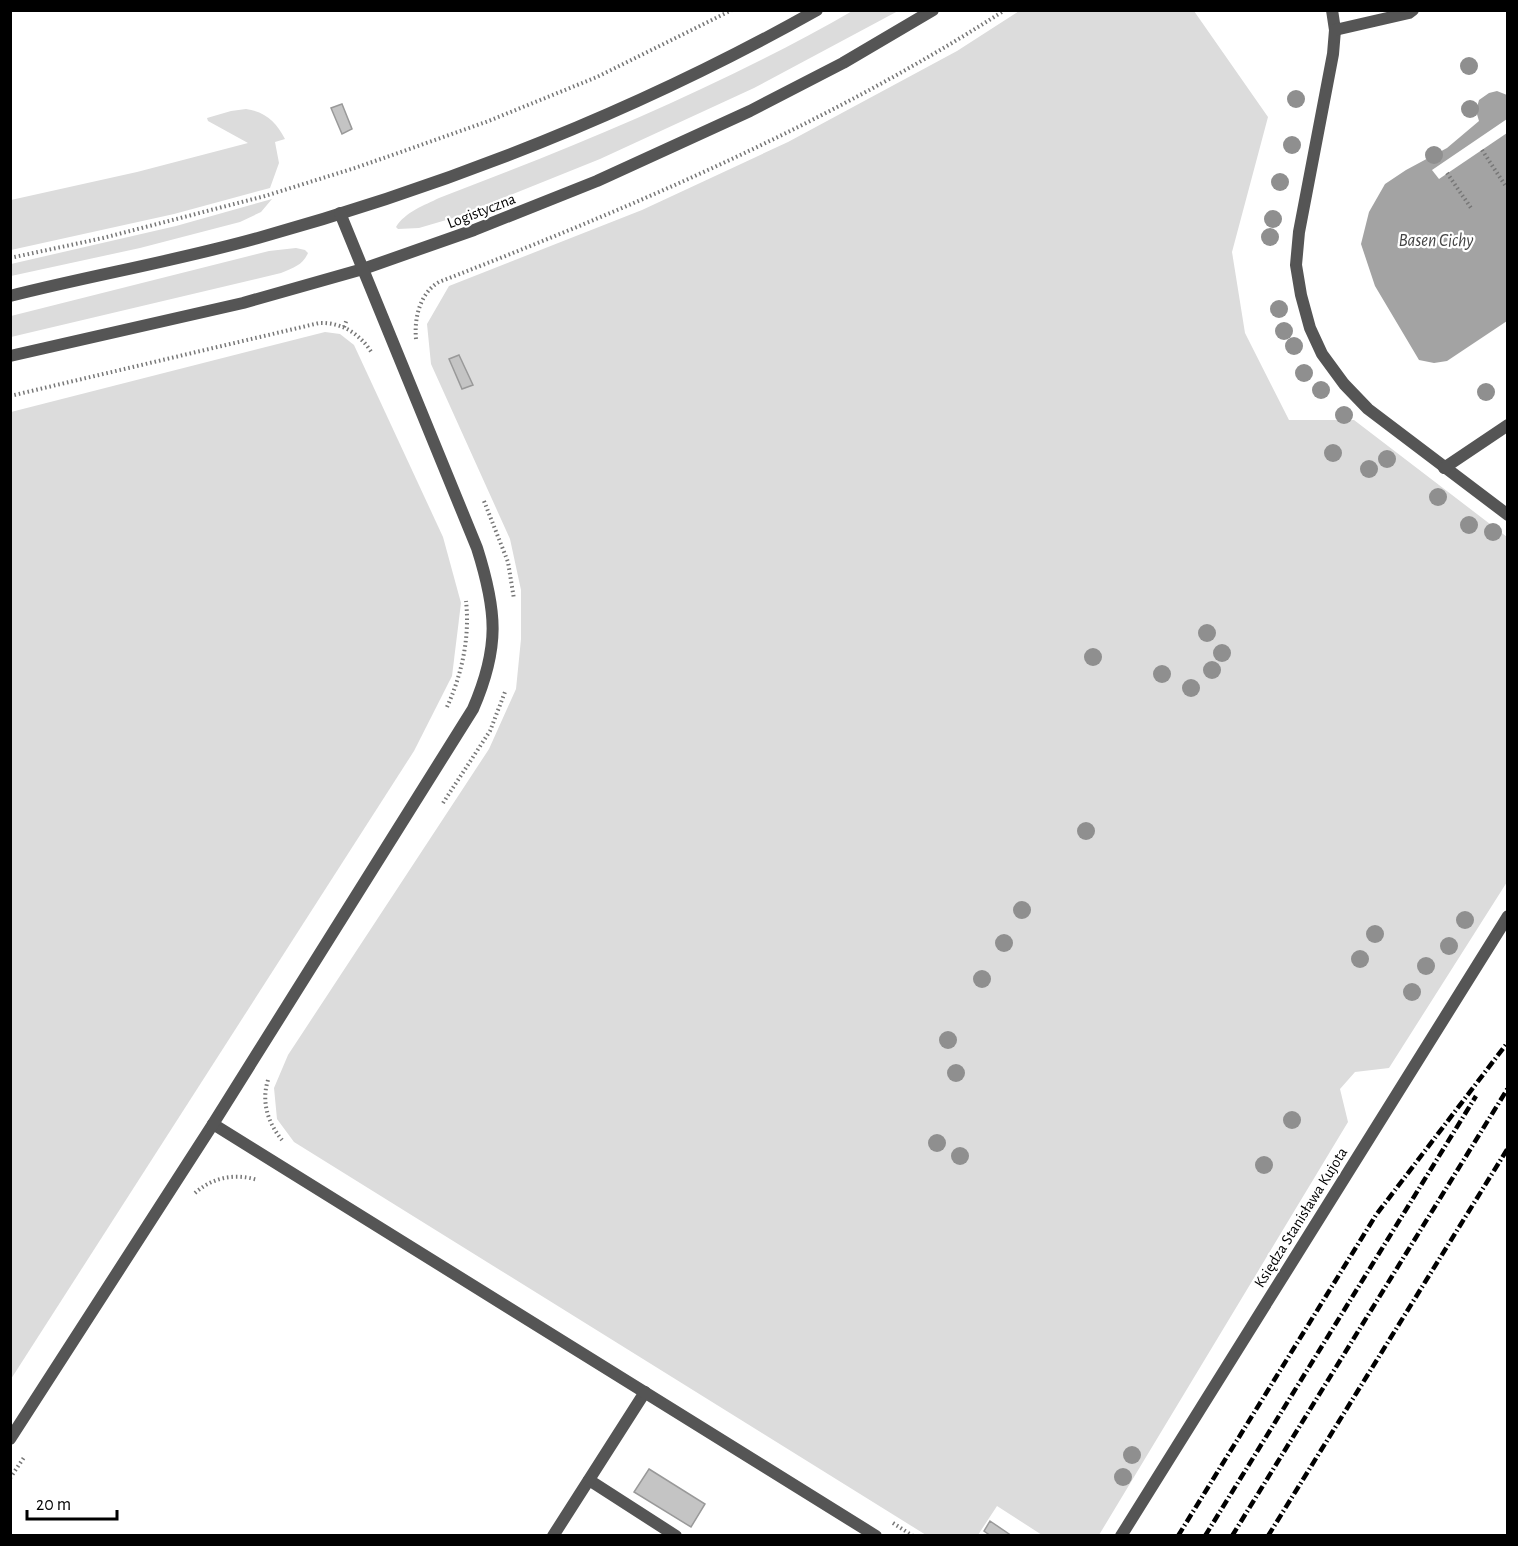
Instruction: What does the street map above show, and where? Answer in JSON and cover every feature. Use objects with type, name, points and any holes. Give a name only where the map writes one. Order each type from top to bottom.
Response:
[{"type":"street","points":[[10,296],[225,246],[340,213],[466,171],[582,125],[719,61],[817,10]]},
{"type":"street","name":"Logistyczna","points":[[10,356],[232,306],[363,269],[474,230],[597,181],[790,91],[933,10]]},
{"type":"street","points":[[1332,10],[1335,30],[1334,54],[1299,232],[1296,265],[1300,295],[1310,328],[1322,354],[1344,384],[1368,408],[1508,515]]},
{"type":"street","points":[[1335,30],[1413,10]]},
{"type":"street","points":[[10,1439],[213,1124],[473,709],[484,683],[492,654],[493,617],[489,586],[477,548],[340,213]]},
{"type":"street","points":[[1444,468],[1508,425]]},
{"type":"street","name":"Księdza Stanisława Kujota","points":[[1120,1536],[1508,916]]},
{"type":"street","points":[[213,1124],[876,1536]]},
{"type":"street","points":[[553,1536],[645,1392]]},
{"type":"street","points":[[589,1480],[676,1536]]},
{"type":"path","points":[[10,258],[102,238],[265,196],[358,166],[486,122],[597,77],[732,10]]},
{"type":"path","points":[[417,347],[416,324],[421,296],[431,286],[642,200],[751,151],[853,100],[960,39],[1005,10]]},
{"type":"path","points":[[1482,150],[1505,185]]},
{"type":"path","points":[[1447,174],[1471,208]]},
{"type":"path","points":[[344,327],[347,319]]},
{"type":"path","points":[[10,396],[319,323],[332,323],[354,333],[367,346],[376,362]]},
{"type":"path","points":[[480,492],[506,554],[514,606]]},
{"type":"path","points":[[444,713],[464,656],[467,623],[465,596]]},
{"type":"path","points":[[439,808],[490,731],[508,682]]},
{"type":"path","points":[[270,1073],[266,1085],[265,1107],[273,1127],[284,1142]]},
{"type":"path","points":[[193,1196],[210,1183],[230,1176],[260,1180]]},
{"type":"path","points":[[10,1478],[29,1449]]},
{"type":"path","points":[[893,1523],[913,1536]]},
{"type":"shaded area","points":[[854,10],[898,11],[754,88],[600,159],[453,218],[419,228],[398,229],[396,227],[410,213],[428,203],[598,135],[702,89]]},
{"type":"shaded area","points":[[1019,11],[1194,11],[1268,117],[1232,252],[1245,333],[1289,420],[1354,420],[1507,537],[1507,882],[1389,1068],[1355,1072],[1340,1089],[1348,1122],[1099,1535],[1042,1535],[997,1506],[978,1535],[926,1535],[294,1142],[277,1119],[274,1088],[288,1055],[489,749],[516,689],[521,639],[521,590],[510,539],[431,364],[427,324],[449,286],[642,210],[788,142],[957,51]]},
{"type":"shaded area","points":[[246,109],[270,119],[285,139],[275,142],[279,163],[270,188],[174,214],[11,250],[11,200],[137,172],[248,143],[208,121],[207,118]]},
{"type":"shaded area","points":[[272,199],[261,212],[240,222],[140,248],[11,276],[11,264],[176,226]]},
{"type":"shaded area","points":[[296,248],[305,250],[308,253],[306,257],[297,266],[281,273],[11,337],[11,316],[269,251]]},
{"type":"shaded area","points":[[325,332],[340,334],[354,345],[443,537],[461,603],[452,676],[414,751],[11,1379],[11,412]]},
{"type":"water","name":"Basen Cichy","points":[[1497,91],[1507,95],[1507,321],[1447,361],[1434,363],[1419,360],[1375,286],[1361,244],[1369,212],[1385,184],[1447,148],[1479,121],[1476,111],[1479,100]]},
{"type":"pier","points":[[1507,119],[1507,133],[1439,179],[1432,170]]},
{"type":"building","points":[[342,104],[352,129],[342,134],[331,108]]},
{"type":"building","points":[[459,355],[473,385],[462,389],[449,359]]},
{"type":"building","points":[[649,1469],[705,1504],[691,1527],[634,1492]]},
{"type":"building","points":[[990,1521],[1012,1536],[991,1536],[984,1531]]},
{"type":"railway","points":[[1178,1536],[1376,1215],[1508,1042]]},
{"type":"railway","points":[[1232,1536],[1508,1088]]},
{"type":"railway","points":[[1205,1536],[1476,1096]]},
{"type":"railway","points":[[1268,1536],[1508,1148]]}]
